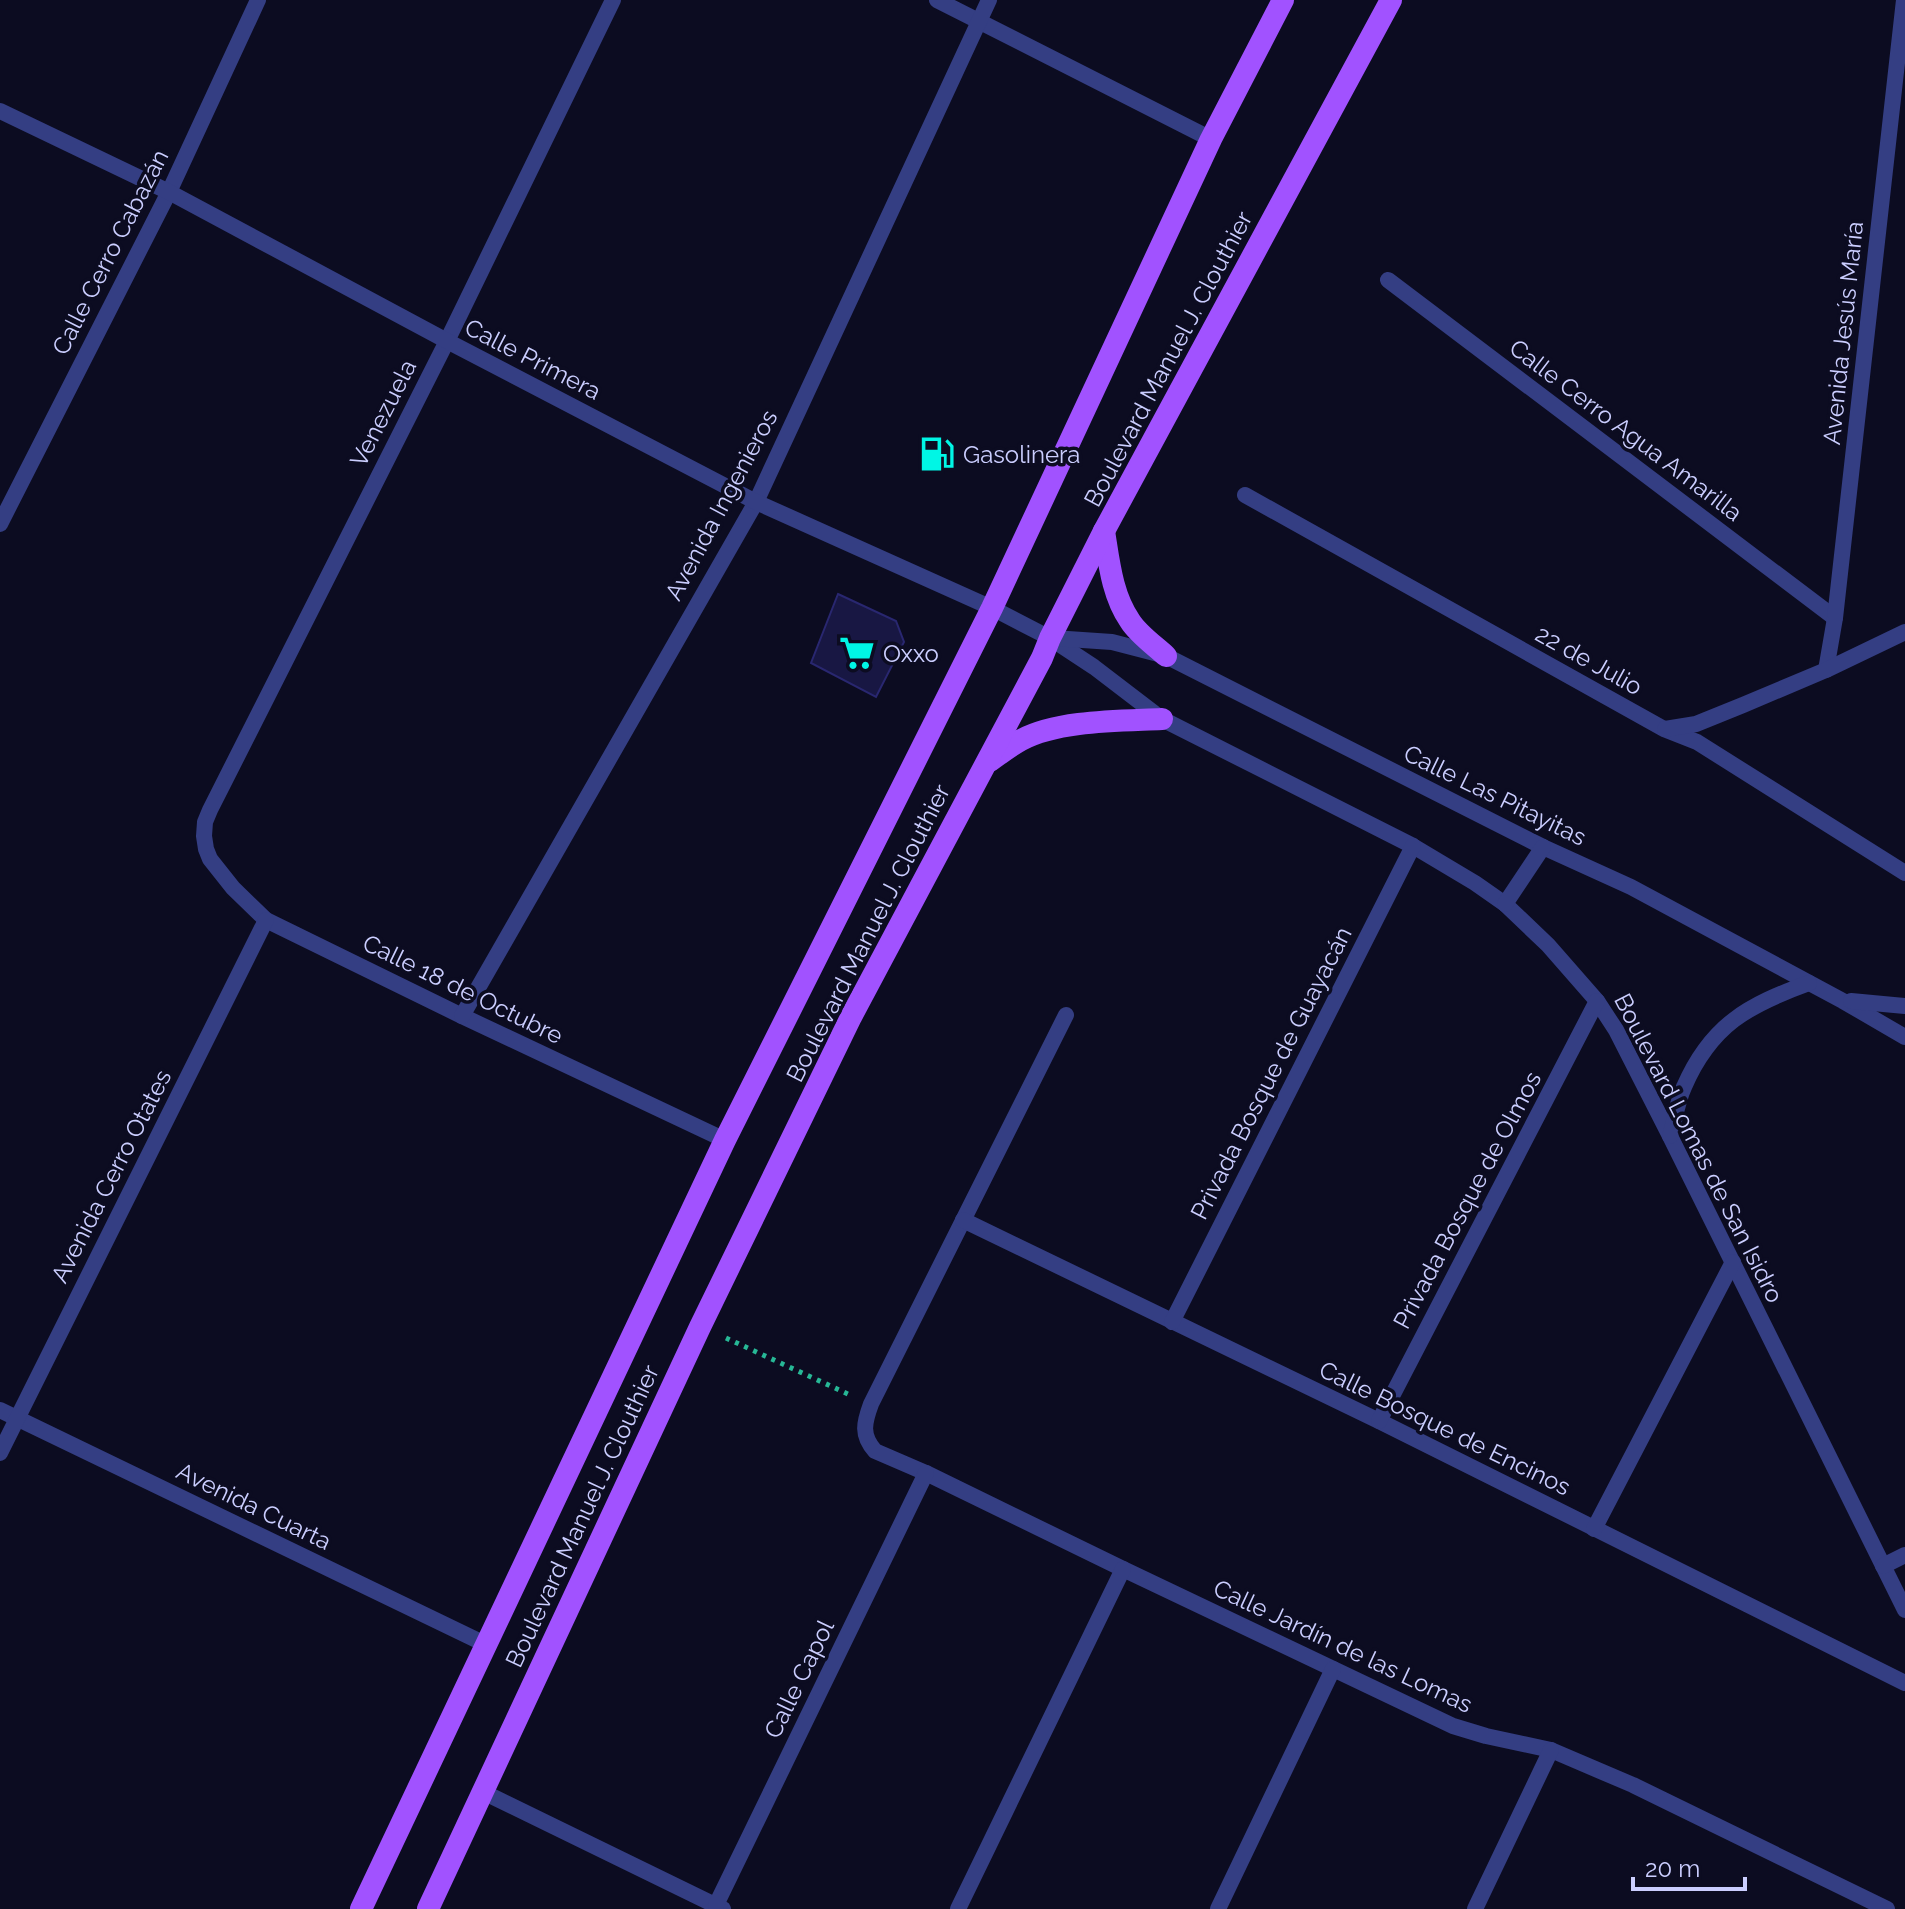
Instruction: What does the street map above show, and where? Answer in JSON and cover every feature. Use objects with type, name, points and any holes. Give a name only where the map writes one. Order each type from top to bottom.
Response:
[{"type":"main road","name":"Boulevard Manuel J. Clouthier","points":[[361,1909],[725,1140],[992,608],[1211,139],[1283,0]]},
{"type":"main road","name":"Boulevard Manuel J. Clouthier","points":[[428,1909],[700,1327],[851,1017],[1042,658],[1104,531],[1391,0]]},
{"type":"main road","points":[[1104,531],[1118,599],[1130,623],[1166,656]]},
{"type":"main road","points":[[985,764],[1023,739],[1055,729],[1104,722],[1162,719]]},
{"type":"street","name":"Calle Cerro Cabazán","points":[[0,524],[169,192],[258,0]]},
{"type":"street","name":"Venezuela","points":[[206,849],[205,822],[210,810],[447,341],[613,0]]},
{"type":"street","points":[[937,0],[1211,139]]},
{"type":"street","name":"Avenida Ingenieros","points":[[462,1016],[756,502],[989,0]]},
{"type":"street","name":"Avenida Jesús María","points":[[1826,670],[1835,618],[1904,0]]},
{"type":"street","name":"Calle Primera","points":[[0,111],[169,192],[756,502],[992,608],[1050,638]]},
{"type":"street","name":"Calle Cerro Agua Amarilla","points":[[1388,280],[1835,618]]},
{"type":"street","name":"22 de Julio","points":[[1245,495],[1664,729],[1697,742],[1905,873]]},
{"type":"street","points":[[1664,729],[1696,724],[1826,670],[1905,632]]},
{"type":"street","name":"Calle Las Pitayitas","points":[[1050,638],[1112,642],[1166,656],[1543,847],[1631,887],[1905,1037]]},
{"type":"street","name":"Boulevard Lomas de San Isidro","points":[[1050,638],[1162,719],[1413,846],[1475,883],[1505,904],[1548,945],[1597,1001],[1616,1030],[1905,1610]]},
{"type":"street","name":"Privada Bosque de Guayacán","points":[[1172,1322],[1413,846]]},
{"type":"street","points":[[1505,904],[1543,847]]},
{"type":"street","name":"Calle 18 de Octubre","points":[[206,849],[210,859],[233,888],[266,920],[725,1140]]},
{"type":"street","name":"Avenida Cerro Otates","points":[[0,1453],[266,920]]},
{"type":"street","points":[[1670,1136],[1683,1090],[1712,1041],[1753,1006],[1809,983]]},
{"type":"street","name":"Privada Bosque de Olmos","points":[[1379,1421],[1597,1001]]},
{"type":"street","points":[[1843,1001],[1905,1006]]},
{"type":"street","points":[[871,1404],[1066,1015]]},
{"type":"street","name":"Calle Bosque de Encinos","points":[[963,1220],[1379,1421],[1905,1683]]},
{"type":"street","points":[[1594,1529],[1733,1262]]},
{"type":"street","name":"Calle Jardín de las Lomas","points":[[871,1404],[864,1422],[865,1437],[875,1451],[1453,1726],[1551,1750],[1633,1785],[1887,1909]]},
{"type":"street","name":"Avenida Cuarta","points":[[0,1410],[487,1645]]},
{"type":"street","name":"Calle Capol","points":[[719,1907],[926,1473]]},
{"type":"street","points":[[1883,1566],[1905,1555]]},
{"type":"street","points":[[958,1909],[1123,1569]]},
{"type":"street","points":[[1218,1909],[1333,1669]]},
{"type":"street","points":[[1475,1909],[1551,1750]]},
{"type":"street","points":[[481,1791],[719,1907]]},
{"type":"path","points":[[700,1327],[871,1404]]},
{"type":"building","name":"Oxxo","points":[[838,594],[896,621],[904,642],[876,697],[811,663]]},
{"type":"place","name":"Gasolinera","points":[[937,454]]},
{"type":"place","name":"Oxxo","points":[[857,653]]}]
